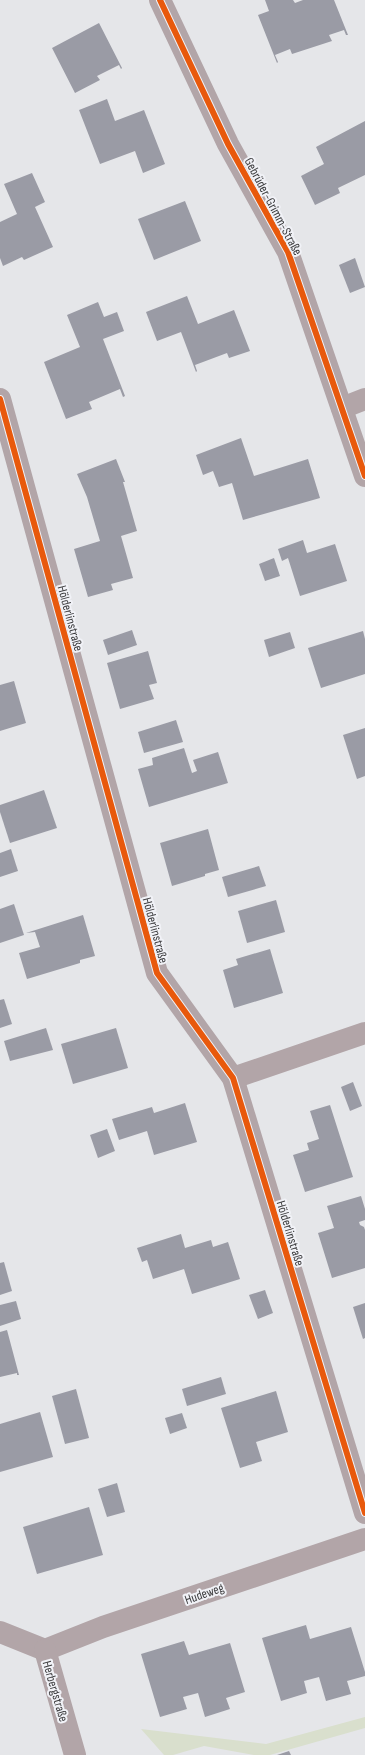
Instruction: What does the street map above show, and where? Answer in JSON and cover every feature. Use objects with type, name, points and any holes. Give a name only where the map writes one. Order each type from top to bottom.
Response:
[{"type":"street","name":"Gebrüder-Grimm-Straße","points":[[160,0],[228,144],[288,252],[365,476]]},
{"type":"street","name":"Hölderlinstraße","points":[[0,399],[157,973],[233,1078],[365,1513]]},
{"type":"street","points":[[342,408],[365,400]]},
{"type":"street","points":[[233,1078],[365,1033]]},
{"type":"street","name":"Hudeweg","points":[[45,1650],[110,1625],[365,1539]]},
{"type":"street","name":"Herbergstraße","points":[[0,1632],[45,1650],[75,1755]]},
{"type":"green space","points":[[365,1717],[365,1728],[270,1755],[254,1755],[204,1746],[173,1755],[164,1755],[141,1729],[266,1744]]},
{"type":"building","points":[[265,0],[293,0],[295,3],[303,0],[334,0],[348,35],[346,35],[344,30],[329,35],[332,41],[292,54],[290,49],[275,55],[278,62],[277,63],[258,15],[269,11]]},
{"type":"building","points":[[99,23],[122,68],[121,69],[119,65],[97,76],[100,80],[75,93],[52,48]]},
{"type":"building","points":[[107,99],[115,121],[144,110],[165,164],[143,173],[135,151],[100,164],[79,110]]},
{"type":"building","points":[[365,121],[365,175],[338,188],[340,193],[315,205],[301,176],[324,164],[316,147]]},
{"type":"building","points":[[32,173],[45,202],[35,207],[53,247],[24,260],[22,257],[3,266],[0,258],[0,222],[17,214],[4,184]]},
{"type":"building","points":[[185,201],[201,241],[154,260],[138,219]]},
{"type":"building","points":[[355,258],[365,287],[350,293],[339,265]]},
{"type":"building","points":[[187,296],[198,324],[234,310],[250,351],[229,358],[227,353],[195,365],[196,372],[181,332],[157,341],[146,312]]},
{"type":"building","points":[[98,302],[104,317],[117,312],[124,331],[103,339],[125,396],[123,397],[120,389],[89,402],[92,409],[66,419],[44,362],[80,347],[67,315]]},
{"type":"building","points":[[241,438],[254,476],[308,459],[320,498],[243,520],[232,483],[219,487],[213,471],[203,475],[196,455]]},
{"type":"building","points":[[116,459],[125,482],[123,482],[137,531],[121,536],[133,578],[111,584],[113,590],[88,597],[74,549],[100,541],[87,497],[77,474]]},
{"type":"building","points":[[303,540],[307,553],[335,544],[347,581],[300,596],[288,558],[282,561],[278,549]]},
{"type":"building","points":[[274,558],[280,576],[265,581],[259,564]]},
{"type":"building","points":[[132,630],[137,645],[108,655],[103,640]]},
{"type":"building","points":[[363,631],[365,639],[365,674],[321,688],[308,648]]},
{"type":"building","points":[[290,632],[295,648],[269,657],[264,640]]},
{"type":"building","points":[[148,651],[157,683],[149,685],[154,699],[120,709],[107,663]]},
{"type":"building","points":[[14,681],[26,723],[0,731],[0,685]]},
{"type":"building","points":[[176,720],[183,742],[144,753],[138,732]]},
{"type":"building","points":[[365,728],[365,776],[357,779],[343,735]]},
{"type":"building","points":[[184,748],[192,773],[197,771],[193,760],[218,752],[228,783],[149,807],[138,769],[153,765],[152,758]]},
{"type":"building","points":[[44,790],[57,828],[10,843],[0,812],[0,805]]},
{"type":"building","points":[[208,829],[219,870],[172,886],[160,843]]},
{"type":"building","points":[[11,849],[18,871],[0,877],[0,853]]},
{"type":"building","points":[[259,866],[266,886],[228,897],[222,877]]},
{"type":"building","points":[[276,900],[285,932],[247,943],[238,911]]},
{"type":"building","points":[[14,904],[24,935],[0,943],[0,909]]},
{"type":"building","points":[[83,915],[95,956],[80,960],[80,963],[27,979],[19,953],[40,947],[35,932],[26,933]]},
{"type":"building","points":[[270,949],[283,993],[234,1008],[223,970],[238,965],[236,959]]},
{"type":"building","points":[[4,999],[12,1024],[0,1028],[0,1000]]},
{"type":"building","points":[[46,1028],[53,1050],[10,1061],[4,1041]]},
{"type":"building","points":[[116,1028],[128,1068],[73,1084],[61,1044]]},
{"type":"building","points":[[353,1082],[362,1106],[350,1111],[341,1087]]},
{"type":"building","points":[[185,1103],[197,1142],[154,1155],[147,1131],[119,1140],[112,1119],[152,1107],[154,1113]]},
{"type":"building","points":[[330,1105],[353,1177],[305,1192],[293,1155],[309,1150],[307,1143],[319,1139],[310,1111]]},
{"type":"building","points":[[107,1129],[115,1151],[98,1158],[90,1135]]},
{"type":"building","points":[[361,1196],[365,1209],[365,1220],[359,1222],[365,1230],[365,1268],[332,1278],[318,1233],[334,1228],[327,1206]]},
{"type":"building","points":[[181,1234],[185,1248],[211,1240],[213,1247],[228,1242],[240,1279],[192,1294],[184,1269],[153,1279],[147,1260],[142,1262],[137,1248]]},
{"type":"building","points":[[4,1262],[12,1291],[0,1295],[0,1263]]},
{"type":"building","points":[[265,1290],[273,1313],[258,1319],[249,1295]]},
{"type":"building","points":[[16,1301],[21,1319],[0,1326],[0,1305]]},
{"type":"building","points":[[365,1303],[365,1338],[363,1339],[353,1307]]},
{"type":"building","points":[[7,1330],[19,1375],[17,1375],[17,1373],[0,1377],[0,1332]]},
{"type":"building","points":[[221,1377],[226,1394],[187,1406],[182,1389]]},
{"type":"building","points":[[76,1389],[89,1438],[65,1444],[52,1396]]},
{"type":"building","points":[[276,1391],[288,1432],[256,1442],[262,1461],[240,1468],[221,1408]]},
{"type":"building","points":[[40,1412],[53,1457],[0,1472],[0,1424]]},
{"type":"building","points":[[182,1413],[187,1428],[170,1434],[165,1418]]},
{"type":"building","points":[[117,1483],[125,1512],[107,1517],[98,1489]]},
{"type":"building","points":[[89,1507],[103,1555],[37,1574],[23,1527]]},
{"type":"building","points":[[306,1625],[310,1639],[351,1627],[365,1676],[347,1681],[351,1694],[326,1701],[319,1677],[304,1681],[307,1693],[281,1701],[262,1638]]},
{"type":"building","points":[[184,1641],[189,1655],[230,1643],[245,1692],[226,1698],[230,1709],[205,1717],[198,1693],[183,1697],[187,1709],[160,1717],[141,1654]]},
{"type":"building","points":[[289,1751],[291,1755],[277,1755]]},
{"type":"cycle path","points":[[160,0],[228,144],[288,252],[365,476]]},
{"type":"cycle path","points":[[0,399],[157,973],[233,1078],[365,1513]]}]
